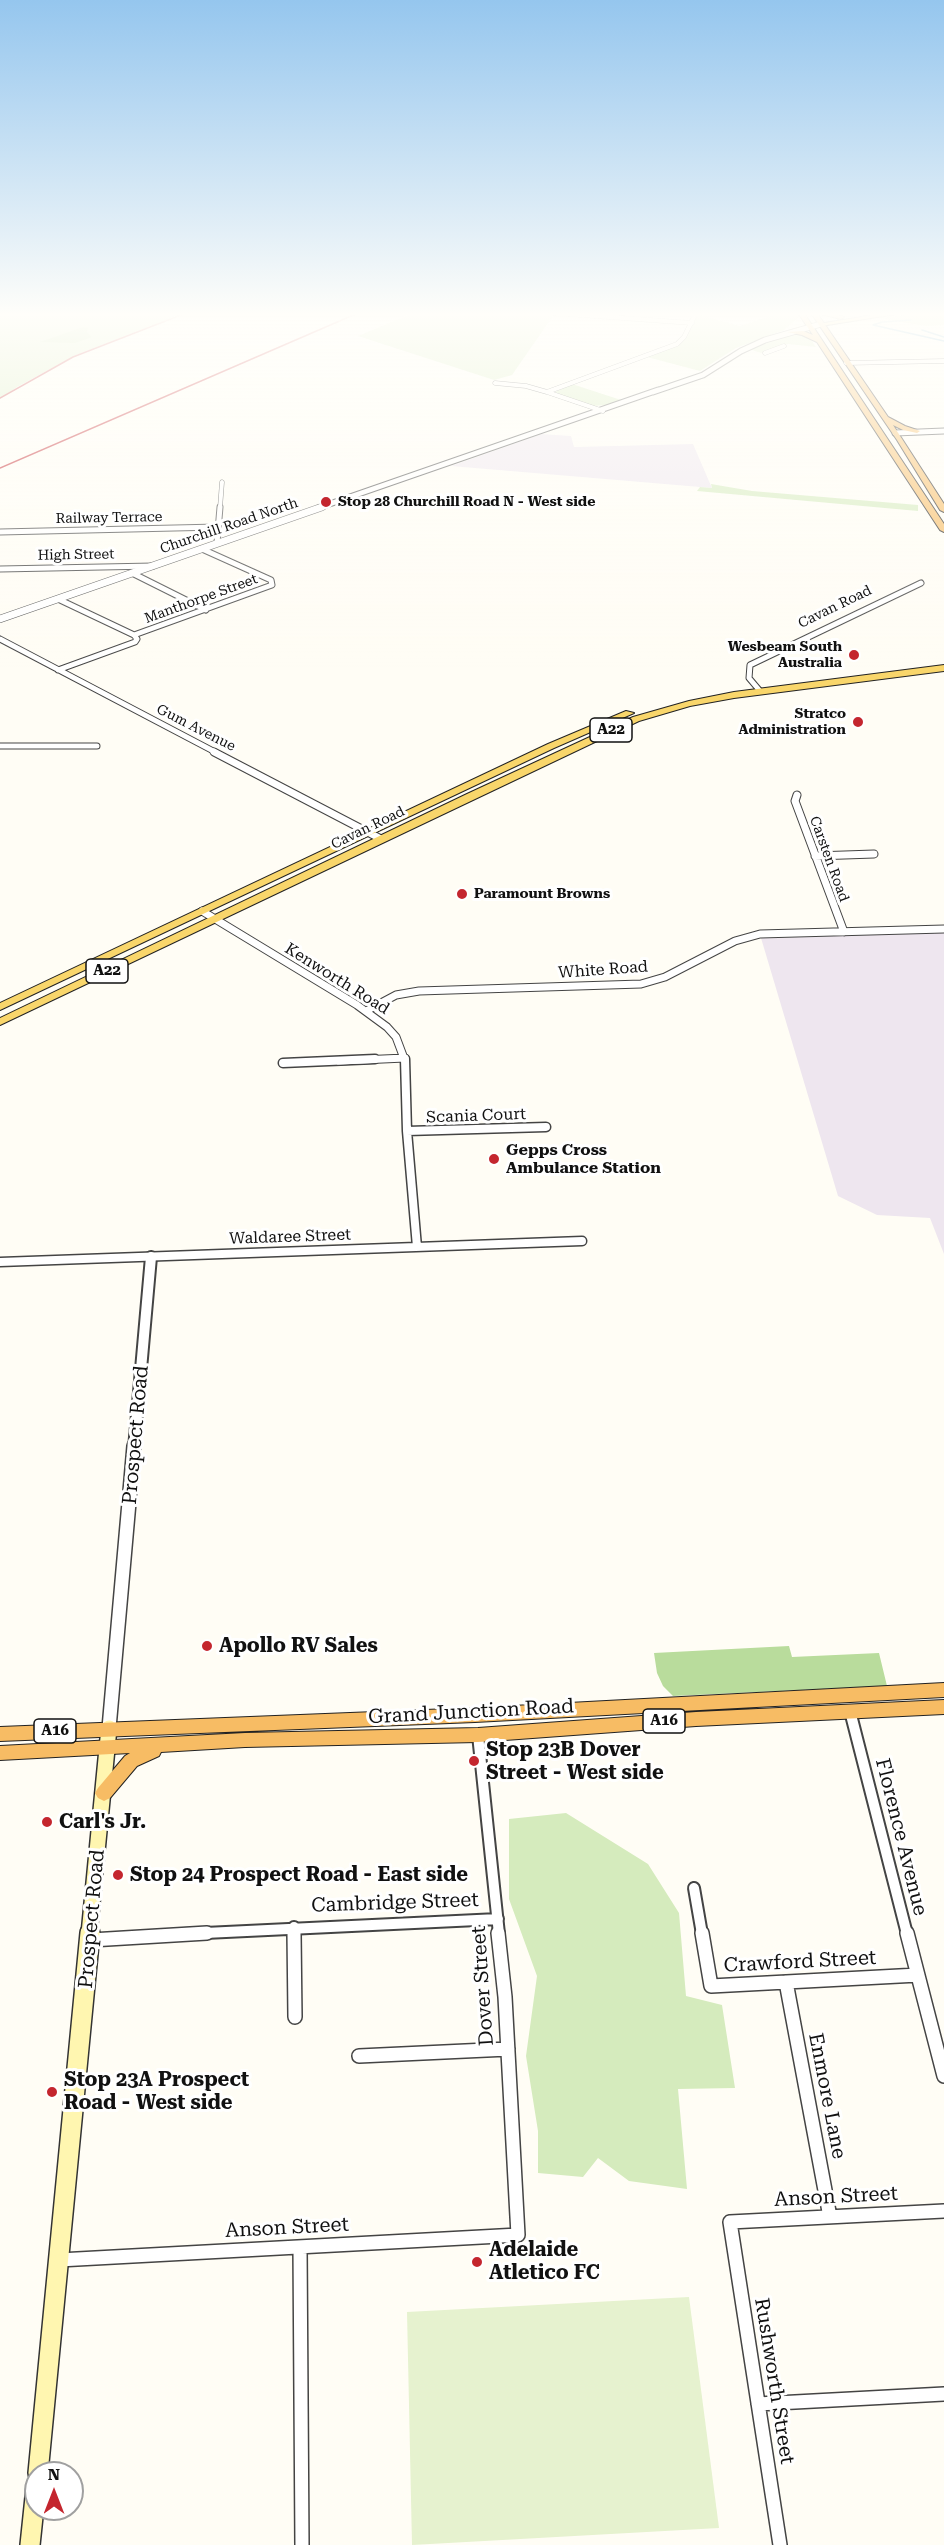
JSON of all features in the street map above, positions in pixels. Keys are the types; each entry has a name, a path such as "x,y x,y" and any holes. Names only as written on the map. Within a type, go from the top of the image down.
{"highway":[{"path":"879,432 944,530"},
{"path":"891,432 895,433 900,440 944,510"},
{"path":"895,433 890,437 898,448 903,466"},
{"path":"900,440 906,435 918,433"},
{"name":"Grand Junction Road","path":"0,1753 245,1740 478,1736 696,1719 944,1690"},
{"name":"Grand Junction Road","path":"0,1734 109,1728 848,1703 944,1707"},
{"path":"475,1715 478,1736"},
{"path":"104,1792 132,1760 172,1745"}],"main road":[{"name":"Cavan Road","path":"0,1007 611,719 659,704 944,662"},
{"name":"Cavan Road","path":"0,1022 563,752 651,714 757,688 944,668"},
{"path":"551,746 563,752"},
{"path":"470,796 474,783"},
{"name":"Prospect Road","path":"39,2461 91,1940 109,1728"},
{"path":"30,2545 33,2521"}],"street":[{"name":"Churchill Road North","path":"0,619 540,432"},
{"path":"895,433 944,432"},
{"path":"217,543 222,482"},
{"name":"Railway Terrace","path":"0,532 218,527"},
{"name":"Manthorpe Street","path":"58,670 135,642 137,639 134,635 272,585 271,580 202,549"},
{"name":"High Street","path":"0,569 153,566"},
{"path":"132,573 206,610"},
{"name":"Cavan Road","path":"757,688 748,672 752,663 921,583"},
{"path":"58,599 134,635"},
{"name":"Gum Avenue","path":"0,639 381,839"},
{"path":"0,746 98,746"},
{"name":"Carsten Road","path":"797,795 795,801 844,932"},
{"path":"815,856 874,854"},
{"name":"Kenworth Road","path":"202,911 366,1011 392,1032 405,1058 407,1131 417,1247"},
{"name":"White Road","path":"366,1011 396,995 418,991 640,984 665,977 745,938 760,934 944,929"},
{"path":"283,1063 405,1058"},
{"name":"Scania Court","path":"407,1131 546,1127"},
{"name":"Waldaree Street","path":"0,1262 582,1241"},
{"name":"Prospect Road","path":"109,1728 151,1257"},
{"name":"Florence Avenue","path":"848,1703 944,2076"},
{"name":"Dover Street","path":"478,1736 498,1919 518,2235"},
{"name":"Crawford Street","path":"694,1888 711,1986 918,1975"},
{"name":"Cambridge Street","path":"91,1940 294,1927 498,1919"},
{"name":"Cambridge Street","path":"294,1927 295,2018"},
{"name":"Enmore Lane","path":"786,1982 830,2217"},
{"path":"359,2056 508,2049"},
{"name":"Anson Street","path":"729,2222 944,2211"},
{"name":"Rushworth Street","path":"729,2222 780,2545"},
{"name":"Anson Street","path":"59,2260 518,2235"},
{"path":"300,2247 302,2545"},
{"path":"758,2404 944,2394"}],"shaded area":[{"path":"542,434 571,436 574,447 693,444 712,488 451,466"},
{"path":"944,933 944,1254 930,1218 877,1215 838,1196 761,938"}],"green space":[{"path":"711,484 752,491 918,505 918,511 697,491 700,487 712,488"},
{"path":"789,1646 792,1657 879,1653 887,1686 673,1696 663,1686 657,1673 654,1653"},
{"path":"566,1813 648,1864 679,1913 686,1996 722,2005 735,2088 678,2089 687,2189 629,2181 598,2158 583,2177 538,2173 538,2131 526,2056 537,1976 509,1899 509,1819"},
{"path":"689,2297 719,2528 412,2545 407,2312"}],"railway":[{"path":"0,468 84,432"}],"place":[{"name":"Stop 28 Churchill Road N - West side","path":"326,502"},
{"name":"Wesbeam South Australia","path":"854,655"},
{"name":"Stratco Administration","path":"858,722"},
{"name":"Paramount Browns","path":"462,894"},
{"name":"Gepps Cross Ambulance Station","path":"494,1159"},
{"name":"Apollo RV Sales","path":"207,1646"},
{"name":"Stop 23B Dover Street - West side","path":"474,1761"},
{"name":"Carl's Jr.","path":"47,1822"},
{"name":"Stop 24 Prospect Road - East side","path":"118,1875"},
{"name":"Stop 23A Prospect Road - West side","path":"52,2092"},
{"name":"Adelaide Atletico FC","path":"477,2262"}]}
